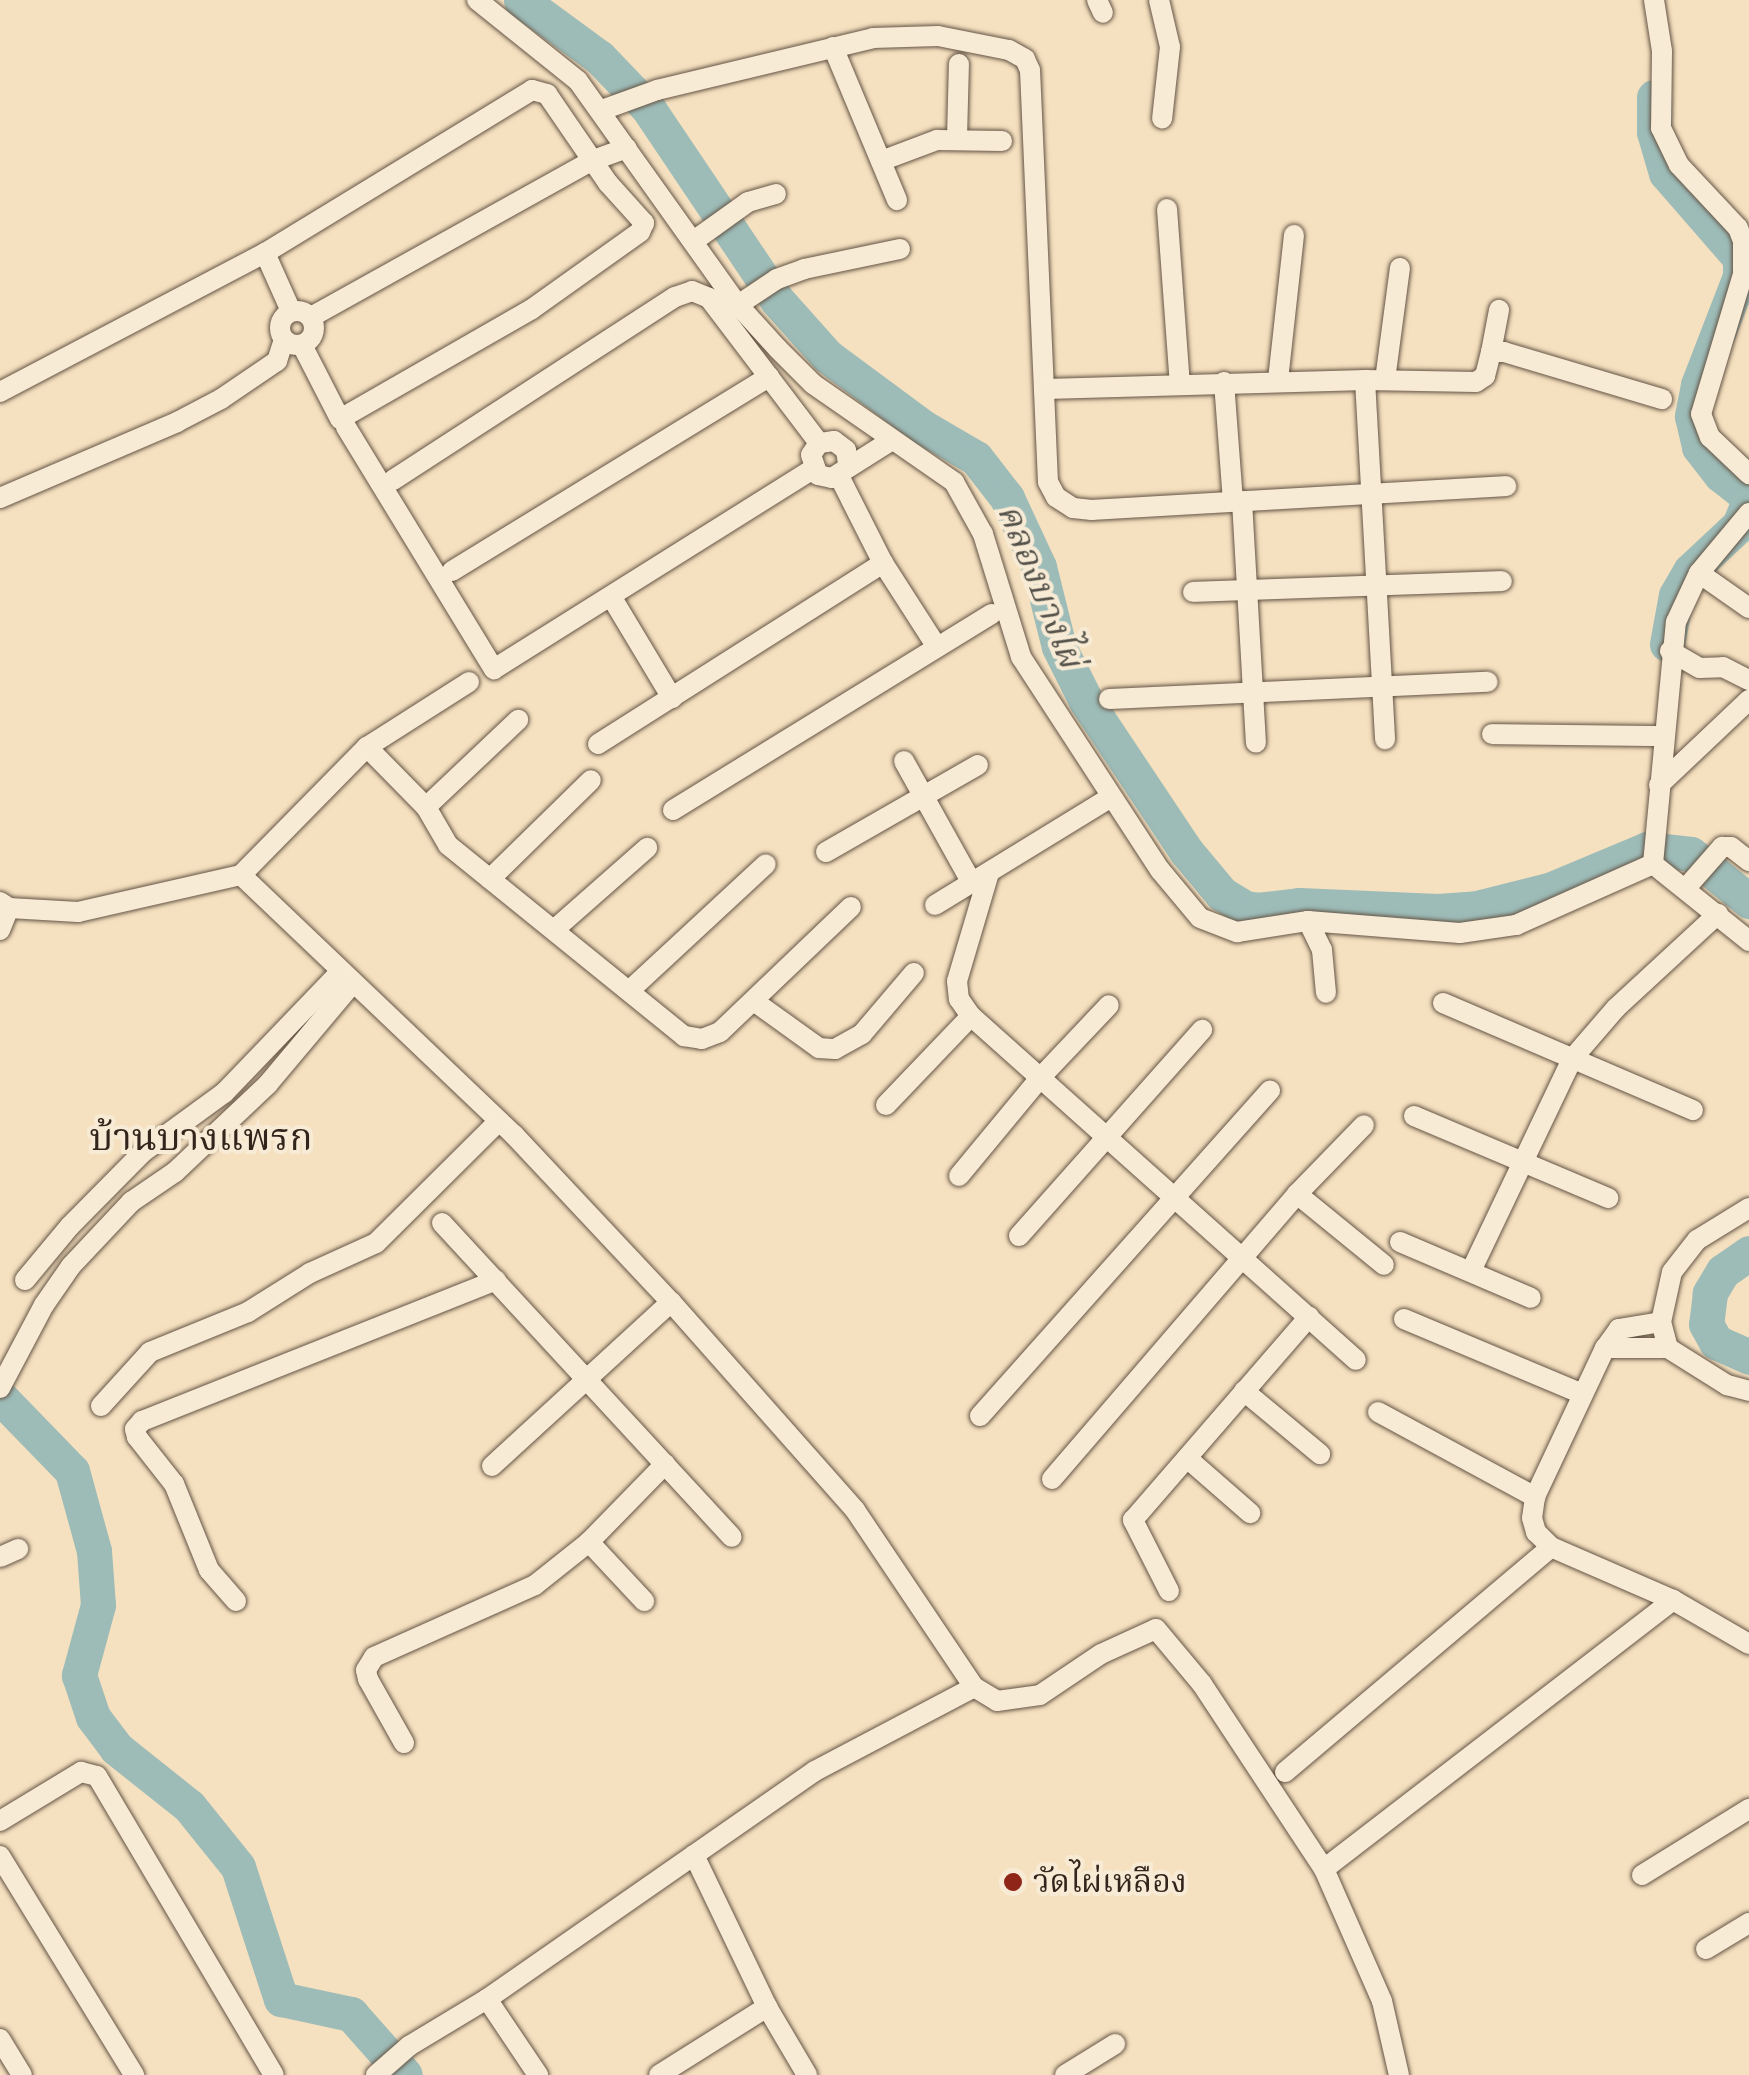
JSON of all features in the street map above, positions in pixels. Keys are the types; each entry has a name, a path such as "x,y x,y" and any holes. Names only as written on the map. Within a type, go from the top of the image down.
{"street":[{"path":"477,0 611,105 627,148 703,234 738,305 813,384 954,482 973,512 1022,657 1174,890 1200,918 1237,932 1308,920 1426,933 1516,925 1653,858"},
{"path":"1159,0 1170,48 1162,119"},
{"path":"1654,0 1662,52 1661,128 1679,165 1738,228 1746,251 1701,414 1710,436 1749,474"},
{"path":"611,105 657,90 873,38 938,36 1009,50 1026,59 1032,89 1048,482 1056,498 1072,508 1506,486"},
{"path":"833,47 897,200"},
{"path":"957,138 959,64"},
{"path":"0,392 265,253 532,90 547,94 591,161 644,223 640,232 532,309 340,418 281,320 301,314 591,161 627,148"},
{"path":"881,161 937,140 1002,141"},
{"path":"703,234 735,210 776,194"},
{"path":"1167,209 1180,384"},
{"path":"1278,380 1294,235"},
{"path":"738,305 778,280 828,262 900,249"},
{"path":"0,498 177,422 276,361 293,342 314,333 265,253"},
{"path":"1385,739 1373,492 1375,380 1400,268"},
{"path":"392,480 675,297 692,291 708,298 768,377 827,442 846,450 844,470 884,562 937,648"},
{"path":"1047,388 1278,380 1476,382 1485,376 1500,310"},
{"path":"1491,352 1518,356 1662,399"},
{"path":"452,571 768,377"},
{"path":"1224,382 1250,590 1256,742"},
{"path":"866,422 811,455 813,469 824,478 892,440"},
{"path":"346,427 494,669 813,469"},
{"path":"1653,858 1670,651 1684,596 1749,513"},
{"path":"598,744 884,562"},
{"path":"1699,573 1749,608"},
{"path":"1193,592 1502,581"},
{"path":"612,598 672,698"},
{"path":"673,810 992,614"},
{"path":"1670,651 1700,668 1723,667 1749,680"},
{"path":"0,930 4,905 78,912 242,875 367,747 469,682"},
{"path":"1109,699 1488,682"},
{"path":"1659,785 1749,700"},
{"path":"426,807 518,720"},
{"path":"1492,734 1663,736"},
{"path":"367,747 426,807 448,844 684,1036 702,1039 720,1032 756,1002 851,906"},
{"path":"904,761 923,796 981,878 956,982 959,999 972,1016 1040,1078 1356,1360"},
{"path":"826,852 978,765"},
{"path":"490,879 591,780"},
{"path":"934,905 1111,796"},
{"path":"1693,880 1716,852 1731,847 1749,862"},
{"path":"555,929 647,848"},
{"path":"1653,858 1693,880 1718,914 1749,941"},
{"path":"630,990 766,864"},
{"path":"242,875 499,1121 671,1302 855,1510 974,1688 997,1702 1040,1695 1101,1654 1156,1629 1202,1684 1324,1869 1377,1988 1399,2075"},
{"path":"1471,1272 1572,1059 1616,1008 1718,914"},
{"path":"1308,920 1322,950 1326,993"},
{"path":"756,1002 819,1048 835,1049 862,1034 914,973"},
{"path":"26,1280 143,1152 224,1093 347,978"},
{"path":"0,1388 71,1266 130,1202 175,1172 268,1084 347,978"},
{"path":"1444,1003 1692,1110"},
{"path":"959,1176 1040,1078 1109,1006"},
{"path":"886,1105 972,1016"},
{"path":"1019,1236 1202,1030"},
{"path":"980,1416 1270,1090"},
{"path":"1414,1116 1608,1198"},
{"path":"101,1406 150,1352 248,1312 310,1273 376,1243 499,1121"},
{"path":"1052,1479 1297,1194 1364,1124"},
{"path":"1297,1194 1384,1265"},
{"path":"1668,1348 1660,1322 1672,1272 1697,1240 1749,1208"},
{"path":"442,1223 732,1537"},
{"path":"1400,1242 1530,1298"},
{"path":"236,1601 209,1570 174,1484 137,1437 136,1429 142,1422 496,1280"},
{"path":"492,1466 671,1302"},
{"path":"1169,1591 1133,1520 1309,1317"},
{"path":"1404,1319 1582,1394"},
{"path":"1660,1322 1619,1330 1605,1348 1535,1497 1532,1518 1536,1532 1551,1548 1673,1600 1749,1644"},
{"path":"1605,1348 1668,1348 1727,1385 1749,1391"},
{"path":"1244,1390 1320,1454"},
{"path":"1378,1412 1535,1497"},
{"path":"1188,1458 1250,1512"},
{"path":"404,1743 368,1679 366,1670 374,1657 536,1585 588,1542 665,1464"},
{"path":"588,1542 644,1601"},
{"path":"1285,1772 1551,1548"},
{"path":"1324,1869 1673,1600"},
{"path":"377,2073 409,2046 487,1999 814,1771 974,1688"},
{"path":"0,1821 88,1771 97,1776 274,2075"},
{"path":"1642,1875 1749,1809"},
{"path":"694,1855 767,2007 807,2075"},
{"path":"0,1856 134,2075"},
{"path":"1706,1950 1749,1924"},
{"path":"487,1999 538,2075"},
{"path":"658,2075 767,2007"},
{"path":"0,2039 22,2075"},
{"path":"1065,2075 1115,2044"}],"waterway":[{"name":"คลองบางไผ่","path":"521,0 599,57 648,108 777,300 827,356 923,427 976,458 1007,498 1039,567 1059,647 1086,701 1186,851 1222,894 1245,908 1257,910 1299,905 1438,911 1477,908 1552,889 1647,849 1691,854 1749,901"},
{"path":"1654,97 1654,132 1666,173 1740,258 1740,276 1698,385 1692,416 1699,447 1721,475 1745,494 1748,503 1739,525 1690,571 1676,595 1667,644"},
{"name":"คลองบางไผ่","path":"1749,1253 1723,1271 1710,1293 1706,1324 1716,1342 1749,1357"},
{"path":"0,1397 72,1471 94,1551 98,1605 79,1675 93,1717 116,1748 189,1806 238,1867 281,1999 351,2014 405,2075"}],"place":[{"name":"วัดไผ่เหลือง","path":"1013,1882"}],"district":[{"name":"บ้านบางแพรก","path":"201,1139"}]}
